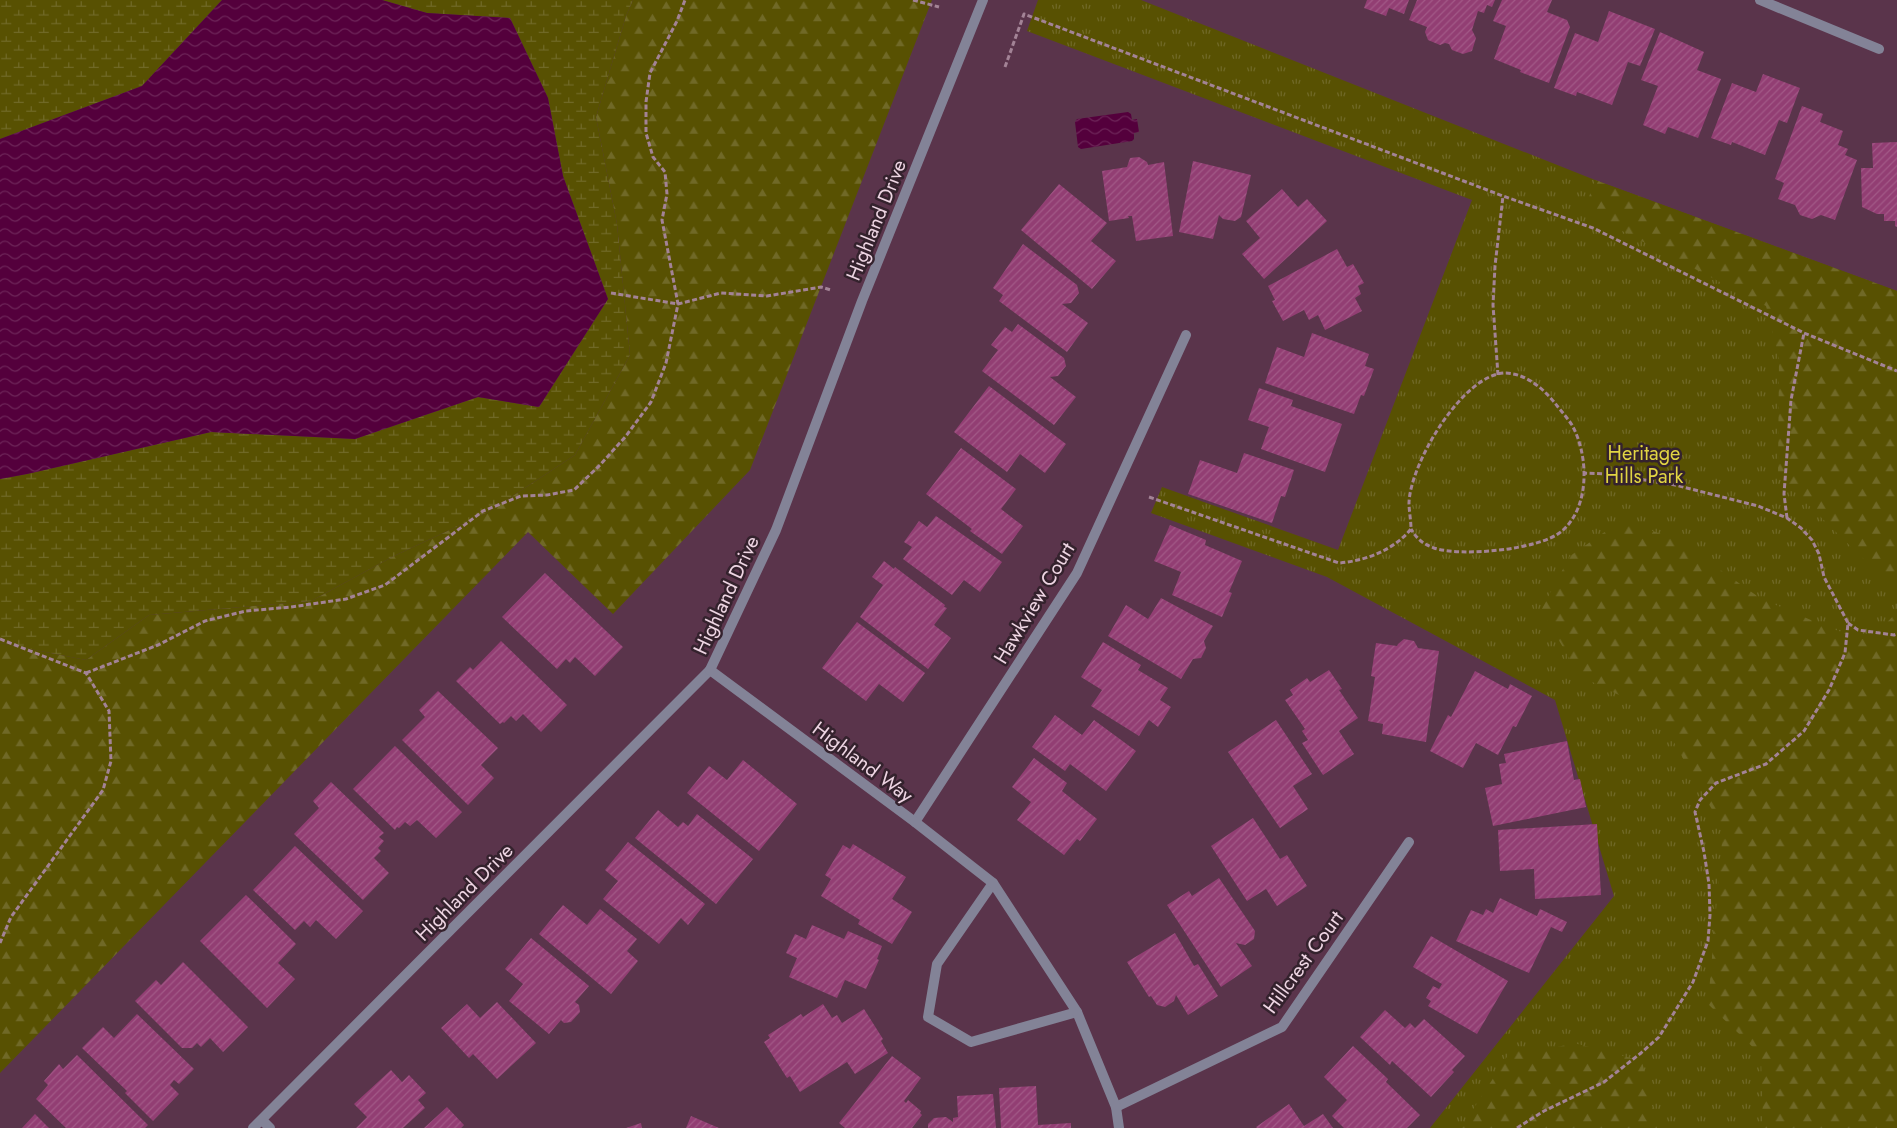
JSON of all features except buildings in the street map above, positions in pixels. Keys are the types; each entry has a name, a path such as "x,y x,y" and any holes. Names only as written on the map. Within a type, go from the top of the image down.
{"street":[{"name":"Highland Drive","path":"253,1128 710,670 776,530 862,301 983,0"},
{"path":"1760,0 1879,49"},
{"name":"Hawkview Court","path":"915,822 1077,574 1186,335"},
{"name":"Highland Way","path":"710,670 915,822 993,883 1077,1012 1116,1107 1118,1128"},
{"name":"Hillcrest Court","path":"1116,1107 1282,1026 1409,842"},
{"path":"993,883 936,964 928,1017 971,1042 1077,1012"},
{"path":"262,1120 270,1128"}],"path":[{"path":"86,673 158,645 205,621 246,611 291,608 346,599 385,584 484,511 521,496 547,495 574,490 626,436 651,402 666,363 678,304 662,220 666,194 665,172 653,157 646,133 646,118 650,73 677,21 685,0"},
{"path":"913,0 938,7"},
{"path":"1005,67 1024,14 1593,228 1804,333 1897,371"},
{"path":"1498,375 1493,305 1495,266 1504,196"},
{"path":"611,293 678,304 721,293 768,296 822,287 831,290"},
{"path":"1787,518 1784,494 1791,400 1804,333"},
{"path":"1506,373 1520,376 1538,385 1555,402 1572,425 1580,446 1583,473 1584,491 1578,512 1562,531 1543,542 1524,547 1478,552 1435,549 1422,543 1412,529 1409,502 1422,456 1434,434 1449,413 1477,384 1498,375 1506,373"},
{"path":"1583,473 1616,475 1675,485 1758,506 1787,518 1801,528 1812,540 1818,554 1824,578 1848,623 1858,630 1897,634"},
{"path":"1149,497 1339,563 1356,562 1392,546 1412,529"},
{"path":"1517,1128 1544,1111 1604,1082 1641,1054 1659,1037 1693,982 1708,941 1710,915 1709,884 1695,812 1700,800 1716,783 1766,764 1804,731 1829,690 1845,653 1848,623"},
{"path":"0,639 86,673 109,711 111,761 102,790 11,917 0,943"}],"green space":[{"path":"0,0 222,0 142,86 0,139"},
{"path":"382,0 633,0 626,16 596,117 617,224 630,355 575,455 488,512 394,556 311,601 149,615 86,660 0,643 0,479 211,432 355,439 478,397 539,407 608,299 563,176 548,98 510,18 427,13"},
{"path":"633,0 932,0 750,470 613,614 528,532 0,1073 0,643 86,660 149,615 311,601 394,556 488,512 575,455 630,355 617,224 596,117 626,16"},
{"name":"Heritage Hills Park","path":"1038,0 1141,0 1595,180 1897,291 1897,1128 1430,1128 1614,896 1555,700 1327,577 1151,513 1162,487 1338,550 1472,200 1027,31"},
{"path":"1595,180 1897,291 1897,592 1778,475 1779,359 1766,306 1584,211"},
{"path":"1622,520 1678,540 1760,598 1827,627 1869,641 1897,612 1897,1128 1763,1128 1761,1055 1708,1004 1723,829 1658,714 1580,676 1541,610 1570,556"},
{"path":"1574,1043 1642,1061 1657,1128 1461,1128 1514,1046 1545,1050"}],"water":[{"path":"222,0 382,0 427,13 510,18 548,98 563,176 608,299 539,407 478,397 355,439 211,432 0,479 0,139 142,86"},
{"path":"1128,112 1131,114 1132,120 1137,119 1139,132 1134,133 1132,141 1081,149 1078,147 1075,122 1077,119"}]}
